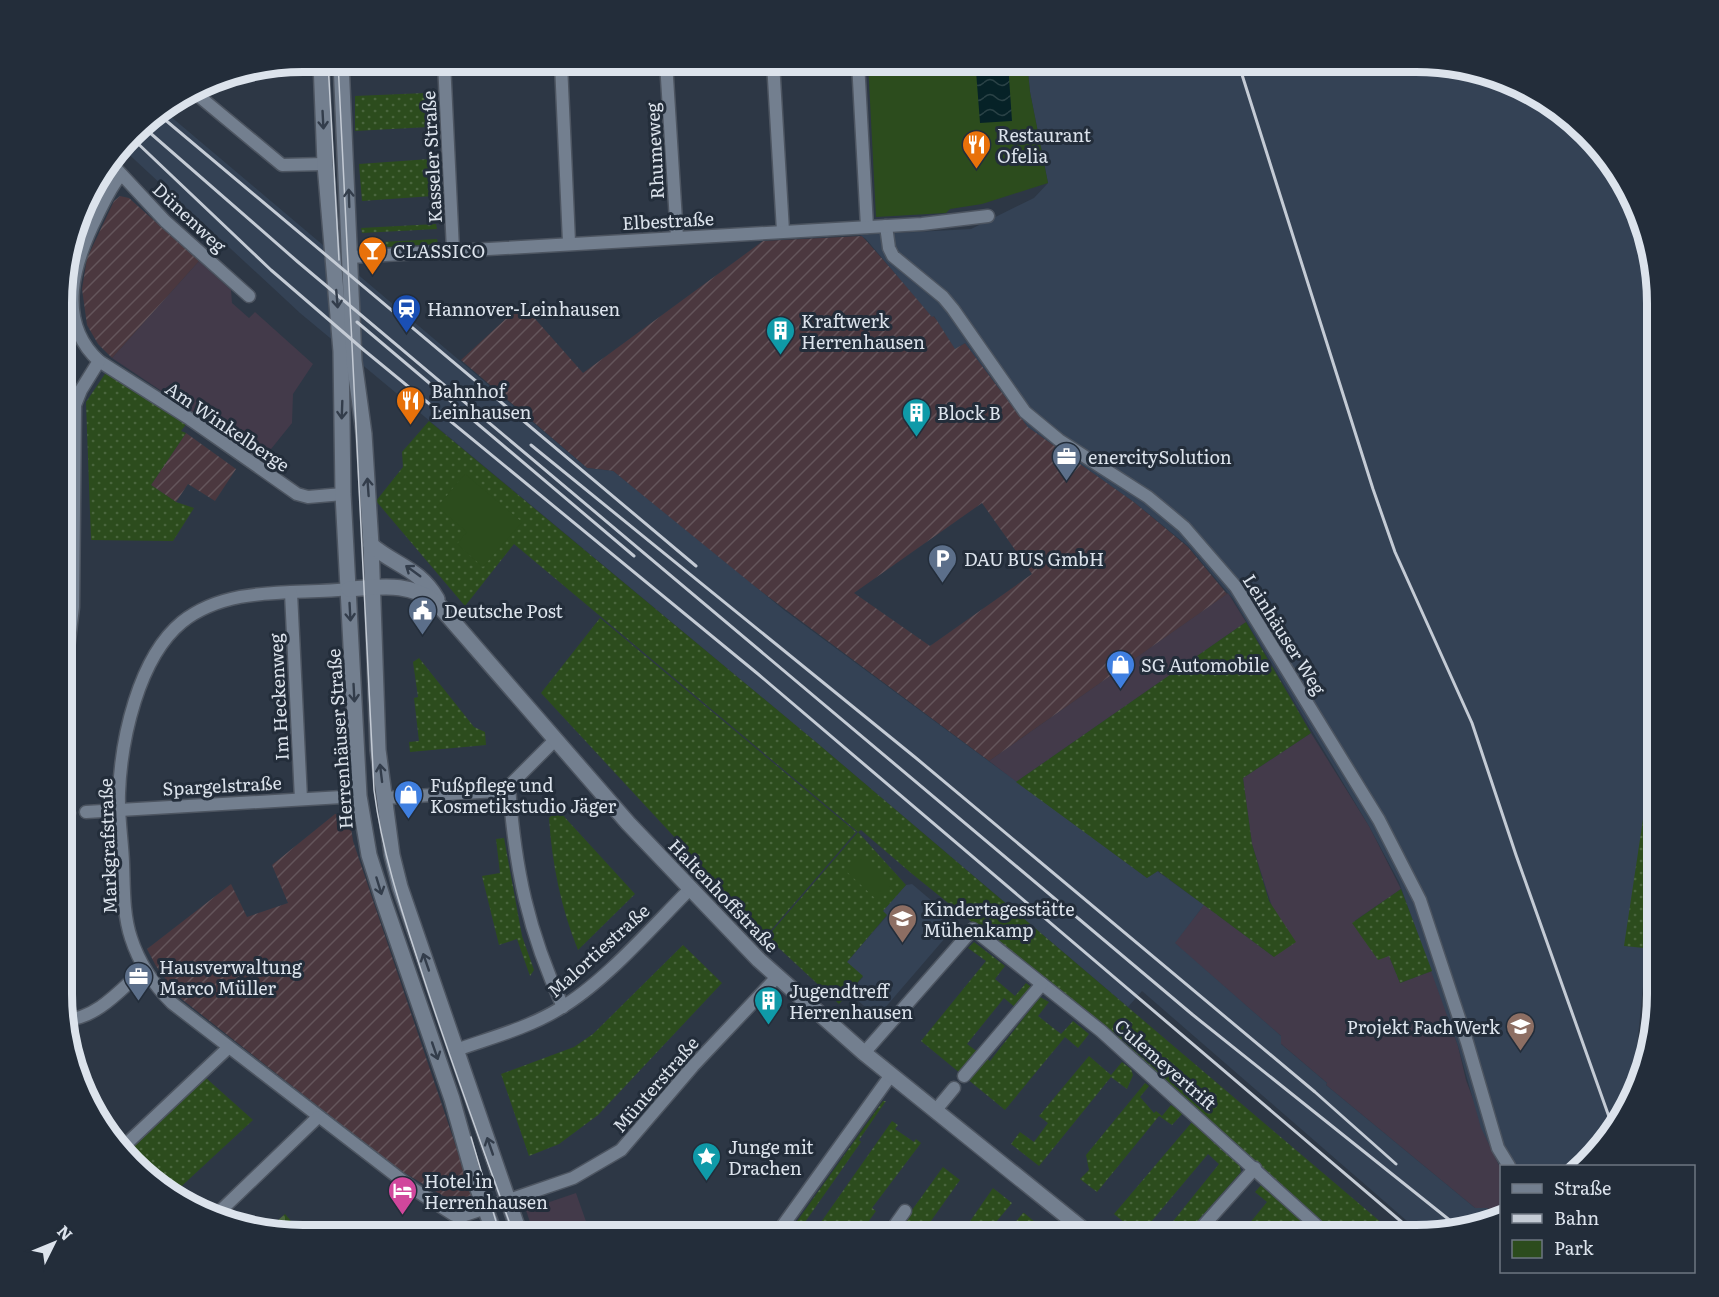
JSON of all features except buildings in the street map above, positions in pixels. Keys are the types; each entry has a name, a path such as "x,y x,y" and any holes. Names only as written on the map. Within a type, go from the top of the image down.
{"street":[{"name":"Herrenhäuser Straße","path":"321,72 325,164 343,388 343,494 359,796 369,855 452,1099 491,1225"},
{"path":"341,72 354,361 364,434 371,545 378,750 392,855 400,887 516,1225"},
{"name":"Kasseler Straße","path":"444,72 453,250"},
{"path":"561,72 569,242"},
{"name":"Rhumeweg","path":"667,72 676,237"},
{"path":"774,72 783,231"},
{"path":"859,72 867,227"},
{"path":"200,97 282,165 325,164"},
{"name":"Dünenweg","path":"115,169 249,296"},
{"name":"Am Winkelberge","path":"120,176 85,240 74,276 74,323 81,341 99,361 190,419 297,494 308,496 343,494"},
{"name":"Elbestraße","path":"350,256 886,226 988,216"},
{"name":"Leinhäuser Weg","path":"886,226 889,248 893,256 943,297 1025,412 1059,440 1148,497 1184,527 1236,586 1379,820 1420,900 1467,1042 1498,1148 1508,1165"},
{"path":"72,615 75,413 81,390 99,361"},
{"path":"371,545 421,577 443,609"},
{"name":"Haltenhoffstraße","path":"349,589 411,588 443,609 554,741 689,890 777,977 864,1053 1078,1225"},
{"name":"Markgrafstraße","path":"349,589 222,601 191,616 168,636 137,694 122,762 120,810 125,908 131,938 144,969 156,988 228,1048 412,1188 454,1215 462,1216 485,1210"},
{"name":"Im Heckenweg","path":"291,593 301,799"},
{"path":"384,798 496,790 509,786 554,741"},
{"path":"509,786 513,843 521,888 533,935 562,1008"},
{"name":"Spargelstraße","path":"86,812 359,796"},
{"name":"Malortiestraße","path":"456,1050 522,1027 562,1008 611,967 689,890"},
{"name":"Culemeyertrift","path":"864,1053 973,929 1101,1031 1316,1225"},
{"path":"73,1018 96,1010 144,969"},
{"name":"Münterstraße","path":"508,1202 573,1179 626,1145 693,1066 777,977"},
{"path":"964,1076 1042,984"},
{"path":"127,1143 228,1048"},
{"path":"783,1225 891,1075"},
{"path":"935,1111 954,1088"},
{"path":"221,1210 318,1117"},
{"path":"1204,1225 1255,1168"},
{"path":"485,1210 508,1202"},
{"path":"895,1225 905,1211"}],"shaded area":[{"path":"1028,72 1431,72 1461,76 1491,84 1545,111 1568,129 1590,151 1616,187 1635,228 1643,258 1647,288 1647,977 1644,977 1635,1069 1608,1123 1571,1165 1500,1165 1500,1167 1481,1128 1458,1046 1399,882 1369,826 1233,599 1188,546 1134,502 1028,427 965,343 955,349 934,316 932,317 866,239 860,235 971,229 1034,198 1048,183"},
{"path":"169,115 587,468 613,471 784,610 1147,878 1157,871 1204,905 1175,943 1281,1036 1281,1044 1327,1083 1326,1085 1475,1208 1487,1208 1492,1212 1461,1221 1412,1225 1142,991 1128,1007 817,743 300,313 127,153"},
{"path":"109,177 113,180 75,269 84,228 90,214"},
{"path":"120,196 129,198 199,261 112,358 98,344 87,325 82,289 87,258 114,201"},
{"path":"862,236 960,346 965,343 1028,427 1134,502 1188,547 1227,594 989,761 723,563 613,471 587,468 461,360 522,304 583,373 763,241","holes":["982,503 1032,574 930,646 854,593"]},
{"path":"199,261 231,290 232,303 249,318 255,312 313,364 293,394 292,423 263,459 112,358"},
{"path":"186,433 236,469 215,501 188,484 176,502 151,485"},
{"name":"SG Automobile","path":"1228,593 1246,622 1016,782 989,761"},
{"path":"1311,733 1369,826 1401,889 1353,922 1389,956 1400,983 1432,971 1458,1046 1466,1080 1500,1167 1500,1209 1492,1212 1487,1208 1475,1208 1326,1085 1327,1083 1280,1043 1281,1036 1174,943 1204,905 1274,957 1273,910 1252,844 1243,778"},
{"path":"335,814 346,815 350,821 353,841 473,1197 455,1203 398,1169 179,997 156,966 147,949 231,884 247,917 288,903 272,865"},
{"name":"Kindertagesstätte Mühenkamp","path":"912,884 958,923 877,1017 849,993 863,977 846,963 887,916 883,911 906,885"},
{"path":"576,1193 587,1225 531,1225 526,1210"}],"green space":[{"path":"869,72 1028,72 1048,183 982,204 950,209 946,213 876,217"},
{"path":"426,93 429,127 355,131 355,96"},
{"path":"430,159 433,196 362,201 359,164"},
{"path":"436,224 437,229 362,233 361,228"},
{"path":"437,239 438,244 368,248 363,243"},
{"path":"109,368 190,419 181,431 186,433 151,485 176,502 194,508 173,541 91,540 86,402"},
{"path":"429,421 817,743 1384,1225 1316,1225 1045,981 861,830 858,832 514,544 465,606 376,501 403,467 402,452"},
{"path":"465,474 522,522 483,567 457,544 467,532 437,507"},
{"path":"600,618 856,832 766,936 541,693"},
{"path":"1246,622 1311,733 1243,778 1252,844 1269,901 1296,942 1274,957 1158,871 1147,878 1016,782"},
{"path":"419,658 474,727 485,732 486,745 410,752 409,742 419,741 414,698 418,697 413,662"},
{"path":"1647,793 1647,933 1644,948 1624,946"},
{"path":"558,810 635,894 578,950 562,902 552,852 549,818"},
{"path":"858,832 906,885 883,911 887,915 847,962 863,976 839,1004 767,937"},
{"path":"504,838 522,936 534,970 530,976 517,939 499,945 482,876 500,873 496,839"},
{"path":"860,857 890,886 877,900 846,871"},
{"path":"1401,889 1432,971 1400,983 1389,956 1378,960 1352,923"},
{"path":"974,942 1005,966 995,979 1015,996 1026,983 1034,989 1016,1008 1004,998 967,1044 990,1061 1040,997 1049,1002 1038,1016 1061,1034 1073,1021 1089,1034 1078,1048 1065,1037 1005,1110 921,1041 986,961 968,948"},
{"path":"683,945 722,983 598,1115 559,1144 529,1156 501,1074 574,1047 593,1034"},
{"path":"1089,1056 1111,1075 1122,1062 1131,1069 1133,1075 1127,1089 1111,1077 1039,1166 1011,1144 1020,1132 1034,1142 1048,1123 1039,1116"},
{"path":"206,1078 253,1120 179,1189 151,1168 132,1149"},
{"path":"1145,1083 1149,1086 1140,1097 1154,1113 1156,1111 1162,1116 1171,1105 1183,1113 1172,1125 1159,1116 1097,1192 1080,1179 1089,1170 1086,1155"},
{"path":"883,1101 886,1101 859,1140 861,1142 803,1225 794,1225"},
{"path":"892,1121 898,1125 895,1129 914,1142 916,1139 921,1143 872,1208 876,1211 866,1225 819,1225"},
{"path":"1192,1122 1239,1162 1241,1172 1194,1225 1170,1225 1219,1164 1208,1154 1148,1225 1128,1225 1114,1214"},
{"path":"943,1167 960,1180 928,1225 901,1225"},
{"path":"1262,1184 1305,1225 1248,1225 1267,1202 1255,1192"},
{"path":"993,1188 1012,1203 993,1225 967,1225"},
{"path":"1024,1213 1039,1225 1013,1225"},
{"path":"285,1214 294,1225 288,1225 275,1223"}],"water":[{"path":"976,72 1009,72 1012,121 980,123"}],"tram line":[{"path":"329,72 339,260"},
{"path":"338,72 374,790 377,813 406,924 454,1068 510,1225"},
{"path":"471,1137 497,1225"}],"railway":[{"path":"1241,72 1395,552 1472,723 1516,855 1610,1120"},
{"path":"164,119 696,566"},
{"path":"148,132 298,262 1193,1015 1452,1222"},
{"path":"137,143 271,270 365,351 758,674 1405,1225"},
{"path":"357,322 634,556"},
{"path":"531,445 916,758 1315,1092 1396,1164"}],"place":[{"name":"Restaurant Ofelia","path":"976,170"},
{"name":"CLASSICO","path":"372,276"},
{"name":"Hannover-Leinhausen","path":"406,334"},
{"name":"Kraftwerk Herrenhausen","path":"780,356"},
{"name":"Bahnhof Leinhausen","path":"410,426"},
{"name":"Block B","path":"916,438"},
{"name":"enercitySolution","path":"1067,482"},
{"name":"DAU BUS GmbH","path":"943,584"},
{"name":"Deutsche Post","path":"423,636"},
{"name":"SG Automobile","path":"1120,690"},
{"name":"Fußpflege und Kosmetikstudio Jäger","path":"409,820"},
{"name":"Kindertagesstätte Mühenkamp","path":"902,944"},
{"name":"Hausverwaltung Marco Müller","path":"138,1002"},
{"name":"Jugendtreff Herrenhausen","path":"768,1026"},
{"name":"Projekt FachWerk","path":"1521,1052"},
{"name":"Junge mit Drachen","path":"707,1182"},
{"name":"Hotel in Herrenhausen","path":"403,1216"}]}
